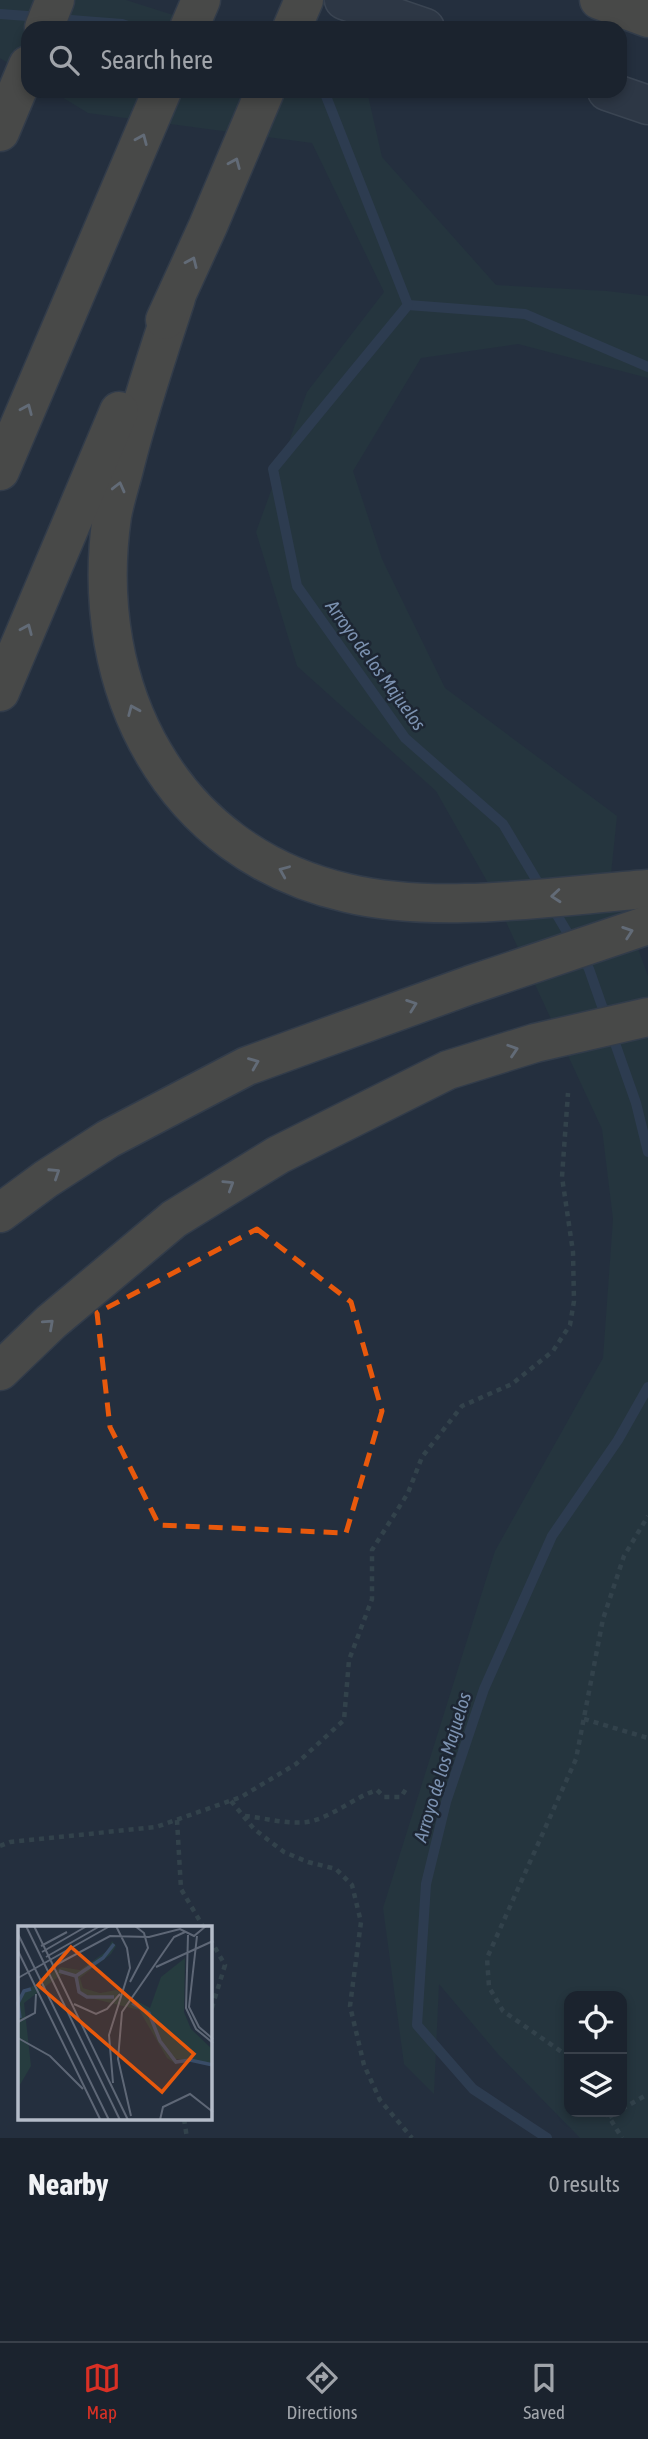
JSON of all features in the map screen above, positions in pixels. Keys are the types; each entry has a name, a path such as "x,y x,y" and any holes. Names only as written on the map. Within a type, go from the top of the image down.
{"highway":[{"path":"47,21 55,0"},
{"path":"192,21 201,0"},
{"path":"295,21 304,0"},
{"path":"599,0 648,18"},
{"path":"0,132 21,82"},
{"path":"0,471 159,98"},
{"path":"0,692 119,411 176,298 262,98"},
{"path":"176,298 135,428 112,514 106,578 112,639 129,704 176,788 208,823 261,862 348,894 436,903 648,888"},
{"path":"0,1213 108,1139 247,1066 348,1028 648,925"},
{"path":"0,1371 51,1322 174,1219 278,1155 448,1070 535,1043 648,1017"}],"street":[{"path":"344,0 405,21"},
{"path":"626,98 648,106"}],"path":[{"path":"0,1846 10,1842 156,1826 242,1797 296,1764 344,1720 349,1660 372,1599 372,1550 408,1493 422,1457 462,1406 512,1384 553,1351 570,1325 574,1301 573,1252 562,1177 568,1093"},
{"path":"565,2054 503,2011 489,1987 486,1958 576,1759 603,1619 624,1556 648,1516"},
{"path":"584,1719 648,1738"},
{"path":"244,1816 296,1822 313,1821 365,1794 377,1790 384,1797 401,1797 406,1789"},
{"path":"231,1801 254,1829 284,1852 336,1869 352,1885 361,1922 350,2006 361,2053 380,2100 412,2138"},
{"path":"177,1820 181,1889 203,1926"},
{"path":"212,1942 225,1965 212,2007"},
{"path":"627,2107 648,2094"},
{"path":"608,2117 622,2138"},
{"path":"184,2120 187,2138"}],"highlighted area":[{"path":"257,1229 351,1302 382,1411 346,1533 159,1525 110,1427 97,1313"}],"green space":[{"path":"0,0 126,0 192,21 21,21 21,72 0,58"},
{"path":"63,98 369,98 382,157 496,285 648,296 648,378 518,344 421,358 353,471 382,559 445,688 617,816 611,874 648,976 648,2138 580,2138 498,2054 439,1984 434,2094 404,2064 383,1908 495,1551 603,1358 613,1219 602,1129 488,883 436,791 297,666 256,532 307,392 384,292 312,143 88,113"}],"waterway":[{"path":"0,14 41,17"},
{"path":"57,19 83,21"},
{"path":"327,98 408,305 525,314 648,367"},
{"name":"Arroyo de los Majuelos","path":"408,305 273,469 297,586 405,738 503,824 543,891"},
{"name":"Arroyo de los Majuelos","path":"551,905 573,942"},
{"name":"Arroyo de los Majuelos","path":"582,956 636,1103 648,1152"},
{"name":"Arroyo de los Majuelos","path":"547,2138 473,2089 417,2025 426,1884 446,1802 484,1689 552,1536 618,1440 648,1387"}]}
